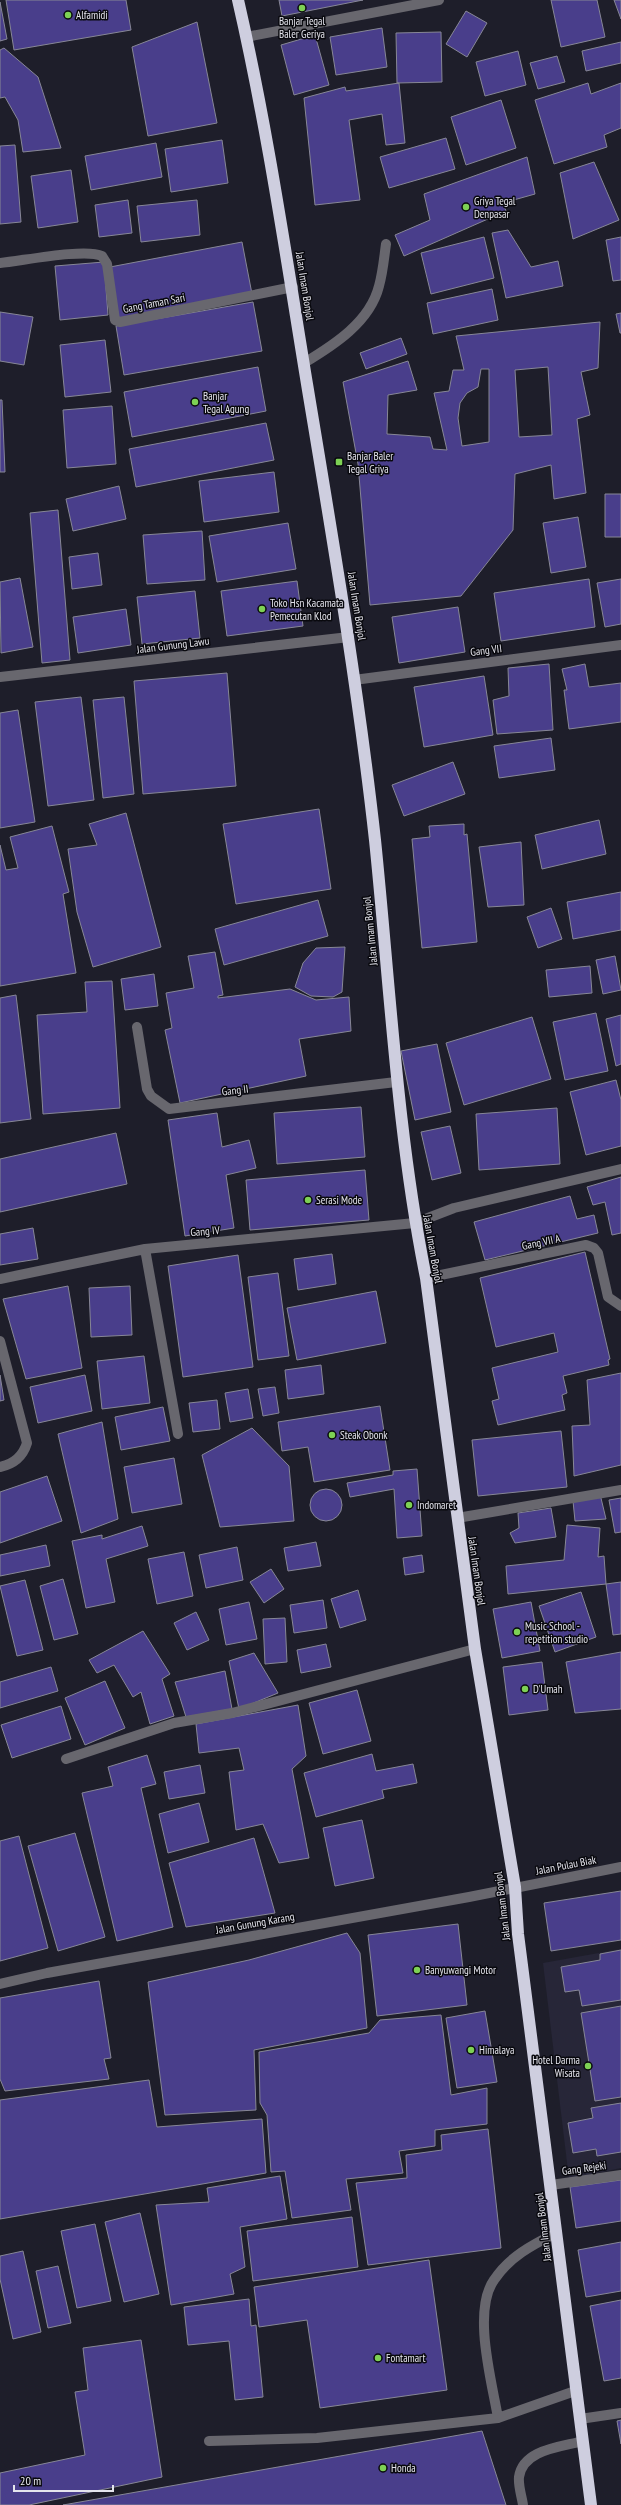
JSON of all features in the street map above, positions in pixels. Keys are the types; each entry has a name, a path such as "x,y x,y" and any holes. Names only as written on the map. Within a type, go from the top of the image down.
{"highway":[{"name":"Jalan Imam Bonjol","path":"238,0 292,287 349,637 374,838 396,1082 415,1223 426,1278 475,1650 515,1887 518,1934 551,2185 575,2391 591,2505"}],"street":[{"path":"246,37 439,0"},
{"path":"304,363 334,345 369,309 379,287 386,244"},
{"name":"Gang Taman Sari","path":"0,263 71,254 90,254 102,256 107,264 116,320 120,322 292,287"},
{"name":"Jalan Gunung Lawu","path":"0,677 349,637"},
{"name":"Gang VII","path":"354,680 621,645"},
{"name":"Gang II","path":"137,1027 147,1088 152,1096 169,1109 396,1082"},
{"name":"Gang IV","path":"0,1279 145,1249 415,1223 454,1208 621,1169"},
{"name":"Gang VII A","path":"426,1278 586,1245 594,1248 598,1253 608,1297 621,1306"},
{"path":"145,1249 178,1434"},
{"path":"0,1341 27,1442 24,1453 16,1460 0,1467"},
{"path":"457,1518 621,1490"},
{"path":"66,1760 174,1723 232,1713 475,1650"},
{"name":"Jalan Pulau Biak","path":"515,1887 621,1867"},
{"name":"Jalan Gunung Karang","path":"0,1984 47,1973 469,1897 515,1887"},
{"name":"Gang Rejeki","path":"551,2185 621,2175"},
{"path":"498,2418 484,2326 486,2302 493,2281 509,2262 530,2246 556,2233"},
{"path":"209,2441 317,2438 498,2418 575,2391"},
{"path":"580,2419 621,2413"},
{"path":"523,2505 519,2478 522,2468 528,2460 543,2452 583,2441"}],"shaded area":[{"name":"Hotel Darma Wisata","path":"621,1949 621,2168 569,2179 543,1963"}],"building":[{"name":"Alfamidi","path":"6,0 126,0 131,30 14,50"},
{"name":"Banjar Tegal Baler Geriya","path":"279,0 363,0 282,16"},
{"path":"551,0 597,0 605,37 561,47"},
{"path":"614,0 621,0 621,19"},
{"path":"0,2 7,39 0,41"},
{"path":"466,11 487,23 467,57 446,44"},
{"path":"197,22 217,123 148,136 132,47"},
{"path":"382,28 387,67 336,75 330,37"},
{"path":"441,32 442,82 397,83 396,33"},
{"path":"315,35 329,85 294,95 281,45"},
{"path":"621,42 621,63 586,71 582,51"},
{"path":"4,48 38,77 61,148 23,152 18,120 5,97 0,98 0,50"},
{"path":"518,51 526,85 485,96 476,62"},
{"path":"557,56 565,82 538,89 530,63"},
{"path":"399,83 405,143 386,145 382,114 349,120 360,200 315,205 304,98 345,87 346,91"},
{"path":"588,83 591,94 621,83 621,128 604,135 607,147 554,164 535,100"},
{"path":"501,100 516,148 466,165 451,117"},
{"path":"446,138 455,169 389,188 380,157"},
{"path":"222,140 228,183 171,192 165,149"},
{"path":"156,143 162,177 91,190 85,156"},
{"path":"15,145 21,222 0,224 0,146"},
{"name":"Griya Tegal Denpasar","path":"527,157 535,194 503,203 506,211 404,256 395,235 430,220 424,194"},
{"path":"594,162 619,220 573,239 560,173"},
{"path":"71,170 78,222 38,228 31,176"},
{"path":"128,200 132,233 99,237 95,205"},
{"path":"197,200 200,235 141,242 137,206"},
{"path":"508,230 531,267 558,261 563,286 506,298 492,233"},
{"path":"484,237 494,278 431,294 421,253"},
{"path":"621,237 621,280 613,281 606,240"},
{"path":"242,242 252,294 119,319 110,267"},
{"path":"104,262 108,315 60,320 55,266"},
{"path":"492,289 498,320 433,334 427,303"},
{"path":"253,302 262,351 124,375 116,326"},
{"path":"0,312 33,317 24,365 0,361"},
{"path":"621,313 621,333 620,333 616,314"},
{"path":"600,322 598,368 581,372 590,415 577,419 586,493 554,499 551,465 515,474 513,530 461,596 370,605 358,464 343,382 408,361 417,390 388,395 387,434 430,437 433,449 447,450 434,393 449,391 453,370 464,370 456,336","holes":["548,367 552,435 519,437 515,370","481,369 489,369 489,442 462,446 458,418 460,403 467,393 478,387"]},
{"path":"401,338 407,354 366,369 360,353"},
{"path":"105,340 111,392 65,397 60,345"},
{"name":"Banjar Tegal Agung","path":"258,367 266,411 132,437 124,392"},
{"path":"0,400 2,400 5,472 0,472"},
{"path":"112,406 116,464 67,468 63,410"},
{"path":"266,423 274,460 136,487 129,449"},
{"path":"274,472 279,512 204,522 199,481"},
{"path":"119,486 126,519 73,531 66,499"},
{"path":"605,494 621,494 621,537 605,537"},
{"path":"58,510 70,660 42,663 30,513"},
{"path":"578,517 586,567 551,573 543,523"},
{"path":"288,523 296,569 217,582 209,536"},
{"path":"202,531 205,580 147,584 143,535"},
{"path":"98,553 102,585 72,589 69,557"},
{"path":"20,578 33,647 1,653 0,582"},
{"path":"589,579 595,627 501,641 494,593"},
{"path":"621,579 621,624 605,627 597,583"},
{"name":"Toko Hsn Kacamata Pemecutan Klod","path":"297,581 303,626 227,636 221,591"},
{"path":"195,591 200,638 142,644 137,597"},
{"path":"458,607 465,652 399,663 392,617"},
{"path":"126,609 131,645 78,653 73,617"},
{"path":"549,664 553,730 497,734 493,700 509,696 508,668"},
{"path":"585,664 589,687 621,683 621,722 569,729 564,690 567,690 562,669"},
{"path":"227,673 236,786 143,794 134,681"},
{"path":"484,676 493,735 424,747 414,687"},
{"path":"81,697 94,800 48,806 35,702"},
{"path":"124,697 134,794 103,798 93,700"},
{"path":"18,710 35,822 0,828 0,713"},
{"path":"551,738 555,770 499,778 494,746"},
{"path":"453,762 465,794 404,816 392,785"},
{"path":"319,809 331,889 236,904 223,824"},
{"path":"126,813 161,947 93,967 77,912 68,849 97,845 89,824"},
{"path":"599,820 606,854 542,869 535,835"},
{"path":"464,824 464,835 467,834 477,942 422,948 412,839 430,837 429,826"},
{"path":"52,826 69,892 63,894 76,973 0,986 0,845 6,870 18,868 10,837"},
{"path":"521,842 524,905 488,907 479,847"},
{"path":"621,892 621,930 573,939 567,902"},
{"path":"318,900 328,936 224,965 215,929"},
{"path":"551,908 562,939 538,948 527,917"},
{"path":"345,947 342,992 333,997 311,996 295,987 303,963 316,948"},
{"path":"215,952 223,995 218,996 218,998 290,989 316,1000 349,997 351,1031 299,1039 306,1076 180,1103 165,1030 172,1028 166,993 194,988 188,956"},
{"path":"615,956 621,990 603,994 596,960"},
{"path":"590,966 592,993 549,997 546,970"},
{"path":"154,974 158,1006 125,1010 121,979"},
{"path":"112,981 120,1108 43,1114 37,1015 87,1012 85,982"},
{"path":"16,995 31,1119 0,1123 0,998"},
{"path":"596,1013 608,1071 565,1080 553,1022"},
{"path":"621,1015 621,1064 616,1066 606,1019"},
{"path":"532,1017 551,1079 464,1105 446,1043"},
{"path":"437,1044 451,1112 415,1120 401,1051"},
{"path":"616,1080 621,1100 621,1146 586,1155 570,1092"},
{"path":"361,1107 365,1157 277,1164 274,1113"},
{"path":"557,1108 560,1164 479,1170 476,1114"},
{"path":"217,1113 222,1147 249,1140 256,1168 226,1175 234,1228 185,1236 168,1120"},
{"path":"450,1126 461,1173 432,1180 421,1132"},
{"path":"116,1133 127,1184 0,1212 0,1159"},
{"name":"Serasi Mode","path":"365,1170 369,1220 250,1230 246,1180"},
{"path":"621,1177 621,1233 612,1235 605,1202 593,1205 587,1187"},
{"path":"570,1196 577,1219 594,1215 598,1233 485,1260 474,1222"},
{"path":"33,1228 38,1259 0,1265 0,1234"},
{"path":"585,1252 610,1359 608,1360 609,1365 563,1376 567,1393 562,1395 565,1410 498,1425 492,1401 499,1399 492,1368 558,1352 554,1333 496,1347 480,1278"},
{"path":"332,1254 336,1284 298,1290 294,1259"},
{"path":"238,1255 253,1367 183,1377 168,1266"},
{"path":"278,1273 289,1356 258,1360 248,1277"},
{"path":"68,1286 82,1368 26,1379 3,1299"},
{"path":"130,1286 132,1335 91,1337 89,1288"},
{"path":"376,1291 386,1343 297,1360 287,1308"},
{"path":"144,1356 150,1403 102,1409 97,1361"},
{"path":"321,1365 324,1394 288,1399 285,1370"},
{"path":"621,1373 621,1465 574,1476 572,1426 590,1425 587,1380"},
{"path":"0,1375 4,1400 0,1401"},
{"path":"85,1375 92,1411 38,1423 30,1387"},
{"path":"275,1387 279,1413 263,1416 258,1389"},
{"path":"248,1389 253,1418 230,1422 225,1393"},
{"path":"217,1400 220,1429 193,1432 189,1403"},
{"name":"Steak Obonk","path":"380,1406 390,1470 314,1482 308,1447 282,1451 278,1422"},
{"path":"163,1407 170,1441 121,1450 115,1417"},
{"path":"102,1422 118,1519 81,1533 58,1434"},
{"path":"252,1428 289,1466 294,1521 220,1527 202,1455"},
{"path":"561,1431 567,1487 478,1496 472,1440"},
{"path":"174,1458 182,1504 132,1513 124,1467"},
{"path":"417,1469 422,1536 397,1538 394,1489 350,1497 347,1483 393,1475 393,1471"},
{"path":"47,1476 62,1521 0,1543 0,1492"},
{"path":"323,1489 329,1489 339,1496 342,1505 341,1511 335,1518 329,1521 323,1521 313,1514 310,1508 310,1502 317,1492"},
{"path":"600,1494 606,1519 575,1521 573,1501"},
{"path":"621,1498 621,1532 615,1533 609,1500"},
{"path":"551,1508 556,1537 515,1543 510,1533 519,1528 518,1513"},
{"path":"567,1525 600,1528 598,1557 604,1556 606,1584 508,1594 506,1566 564,1560"},
{"path":"142,1526 148,1546 106,1559 115,1602 86,1608 72,1541 102,1535 102,1539"},
{"path":"316,1542 321,1566 288,1571 284,1548"},
{"path":"46,1545 50,1566 0,1576 0,1555"},
{"path":"237,1547 243,1580 206,1588 199,1555"},
{"path":"184,1552 193,1596 157,1604 148,1559"},
{"path":"422,1555 424,1572 405,1575 403,1558"},
{"path":"271,1569 284,1589 264,1603 250,1582"},
{"path":"63,1579 78,1634 54,1640 40,1586"},
{"path":"25,1580 43,1650 17,1656 0,1586"},
{"path":"621,1582 621,1634 613,1635 606,1584"},
{"path":"358,1590 366,1620 340,1628 331,1599"},
{"path":"581,1592 596,1637 555,1652 539,1606"},
{"path":"323,1600 327,1628 294,1633 290,1605"},
{"path":"249,1602 257,1639 226,1645 219,1609"},
{"path":"531,1602 540,1651 502,1658 493,1609"},
{"path":"196,1612 209,1640 187,1650 174,1623"},
{"path":"285,1618 287,1662 265,1664 263,1619"},
{"path":"143,1631 170,1674 162,1679 174,1716 150,1724 141,1692 133,1697 114,1665 97,1673 89,1660"},
{"path":"326,1644 331,1667 301,1673 297,1650"},
{"path":"621,1652 621,1709 575,1713 566,1662"},
{"path":"254,1653 278,1693 239,1709 229,1661"},
{"path":"542,1662 548,1710 509,1715 503,1667"},
{"path":"51,1667 58,1691 0,1708 0,1682"},
{"path":"225,1671 232,1709 186,1717 175,1682"},
{"path":"105,1681 125,1728 85,1745 65,1698"},
{"path":"357,1690 371,1741 323,1754 309,1703"},
{"path":"298,1705 306,1756 292,1769 309,1858 279,1863 263,1824 236,1830 229,1772 244,1770 239,1748 199,1753 196,1724"},
{"path":"61,1706 71,1739 12,1758 1,1725"},
{"path":"372,1754 376,1771 413,1764 417,1783 382,1790 384,1798 316,1817 304,1773"},
{"path":"147,1755 156,1784 141,1788 173,1927 117,1941 82,1793 113,1786 108,1767"},
{"path":"200,1765 205,1793 169,1799 164,1772"},
{"path":"199,1803 209,1842 168,1853 159,1814"},
{"path":"362,1820 374,1878 335,1886 323,1828"},
{"path":"75,1833 105,1937 58,1951 28,1846"},
{"path":"19,1836 48,1948 0,1961 0,1841"},
{"path":"254,1838 275,1913 186,1927 169,1863"},
{"path":"621,1891 621,1940 551,1951 544,1903"},
{"name":"Banyuwangi Motor","path":"458,1924 467,2005 377,2016 368,1935"},
{"path":"347,1933 360,1953 367,2028 254,2050 256,2110 165,2115 148,1982 249,1960"},
{"path":"621,1950 621,2000 582,2006 579,1990 565,1992 561,1967 600,1960 600,1954"},
{"path":"99,1981 111,2058 104,2059 109,2079 5,2091 0,2079 0,1998"},
{"path":"621,2006 621,2097 595,2101 581,2013"},
{"name":"Himalaya","path":"485,2011 497,2082 457,2088 446,2018"},
{"path":"441,2015 451,2095 487,2088 487,2124 435,2130 435,2146 399,2151 403,2173 346,2179 351,2210 292,2218 285,2171 271,2172 267,2115 260,2103 259,2052 369,2033 380,2020"},
{"path":"149,2080 157,2127 262,2119 266,2173 0,2219 0,2100"},
{"path":"621,2103 621,2152 597,2156 596,2149 573,2153 568,2123 593,2118 591,2108"},
{"path":"488,2129 501,2248 368,2265 356,2183 407,2178 406,2155 442,2150 441,2135"},
{"path":"280,2176 287,2219 240,2227 245,2267 230,2274 234,2294 171,2305 156,2205 209,2202 207,2188"},
{"path":"621,2180 621,2221 576,2228 570,2187"},
{"path":"140,2213 159,2294 124,2302 105,2222"},
{"path":"352,2217 358,2267 253,2281 247,2231"},
{"path":"95,2224 111,2301 77,2308 61,2231"},
{"path":"621,2242 621,2291 586,2297 578,2250"},
{"path":"23,2251 41,2332 13,2339 0,2279 0,2256"},
{"name":"Fontamart","path":"429,2260 447,2390 320,2408 307,2320 259,2327 254,2287"},
{"path":"58,2266 71,2323 48,2328 36,2271"},
{"path":"249,2299 251,2326 256,2325 263,2397 235,2400 229,2341 188,2345 184,2307"},
{"path":"621,2300 621,2378 604,2381 590,2306"},
{"path":"141,2340 162,2477 29,2505 0,2505 0,2473 85,2455 75,2392 88,2390 83,2348"},
{"path":"621,2420 621,2444 617,2421"},
{"name":"Honda","path":"482,2431 506,2505 63,2505"}],"place":[{"name":"Banjar Tegal Baler Geriya","path":"302,8"},
{"name":"Alfamidi","path":"68,15"},
{"name":"Griya Tegal Denpasar","path":"466,207"},
{"name":"Banjar Tegal Agung","path":"195,402"},
{"name":"Banjar Baler Tegal Griya","path":"339,462"},
{"name":"Toko Hsn Kacamata Pemecutan Klod","path":"262,609"},
{"name":"Serasi Mode","path":"308,1200"},
{"name":"Steak Obonk","path":"332,1435"},
{"name":"Indomaret","path":"409,1505"},
{"name":"Music School - repetition studio","path":"517,1632"},
{"name":"D'Umah","path":"525,1689"},
{"name":"Banyuwangi Motor","path":"417,1970"},
{"name":"Himalaya","path":"471,2050"},
{"name":"Hotel Darma Wisata","path":"588,2066"},
{"name":"Fontamart","path":"378,2358"},
{"name":"Honda","path":"383,2468"}]}
